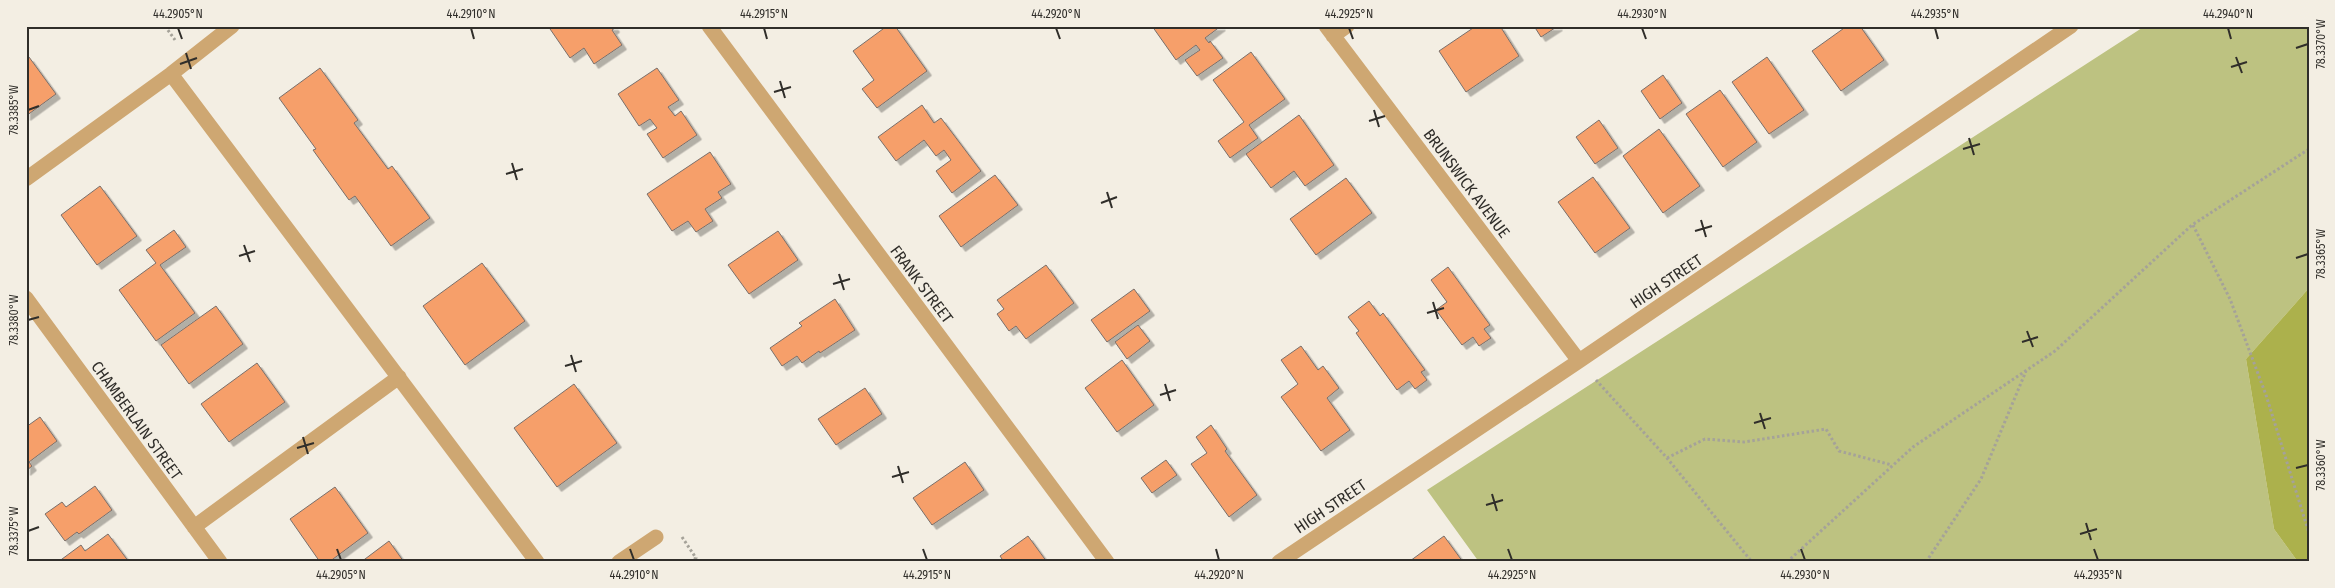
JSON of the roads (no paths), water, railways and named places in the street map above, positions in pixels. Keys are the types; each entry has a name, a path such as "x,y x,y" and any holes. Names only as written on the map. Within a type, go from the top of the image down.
{"street":[{"path":"26,178 171,74 232,26"},
{"name":"FRANK STREET","path":"710,26 1107,562"},
{"path":"1330,31 1346,26"},
{"name":"HIGH STREET","path":"1279,562 1579,361 2071,26"},
{"name":"BRUNSWICK AVENUE","path":"1330,31 1579,361"},
{"path":"171,74 537,562"},
{"name":"CHAMBERLAIN STREET","path":"26,298 220,562"},
{"path":"194,527 399,377"},
{"path":"619,562 656,537"}]}
